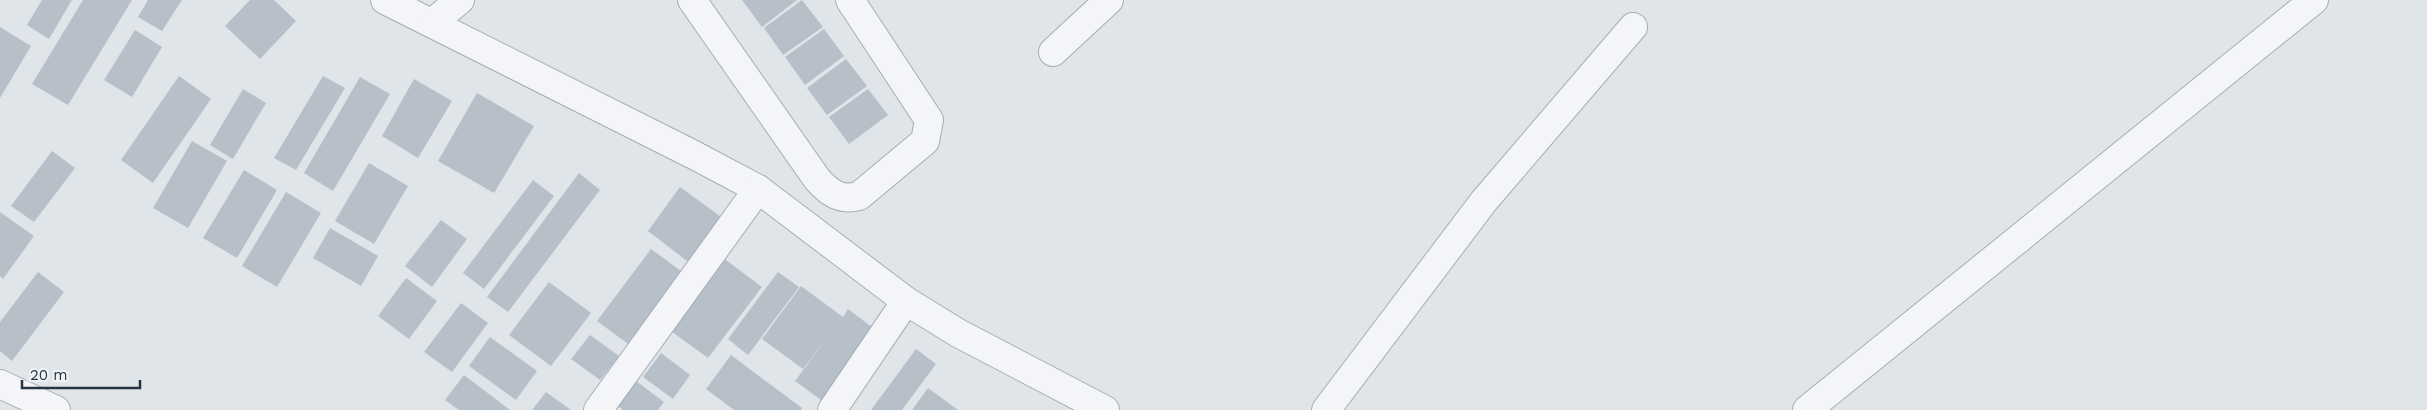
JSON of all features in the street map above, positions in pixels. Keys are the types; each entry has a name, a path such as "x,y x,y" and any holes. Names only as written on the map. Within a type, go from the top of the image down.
{"street":[{"path":"385,0 758,189 906,301 958,333 1106,410"},
{"path":"432,23 460,0"},
{"path":"692,0 818,179 827,190 837,196 852,198 859,196 925,142 929,120 919,102 850,0"},
{"path":"1053,52 1109,0"},
{"path":"1807,410 2314,0"},
{"path":"1326,410 1484,201 1633,27"},
{"path":"598,410 758,189"},
{"path":"832,410 906,301"},
{"path":"0,384 56,410"}],"building":[{"path":"42,0 72,0 49,39 27,25"},
{"path":"83,0 132,0 68,105 32,84"},
{"path":"148,0 182,0 162,31 138,17"},
{"path":"250,0 274,0 296,21 260,59 225,26"},
{"path":"742,0 797,0 762,27"},
{"path":"802,0 823,27 783,55 764,28"},
{"path":"0,27 31,46 0,98"},
{"path":"824,29 844,56 805,85 785,57"},
{"path":"135,30 162,47 132,97 104,80"},
{"path":"846,59 867,86 827,115 807,88"},
{"path":"179,76 211,99 153,183 121,160"},
{"path":"323,76 345,88 296,170 274,158"},
{"path":"360,77 390,94 333,191 304,173"},
{"path":"414,79 452,101 418,158 382,136"},
{"path":"243,89 266,103 233,159 210,145"},
{"path":"868,89 888,115 849,144 829,117"},
{"path":"477,93 534,126 494,193 438,161"},
{"path":"192,141 227,161 188,228 153,208"},
{"path":"52,151 75,168 34,222 11,206"},
{"path":"369,163 408,186 374,244 335,221"},
{"path":"244,170 277,190 237,258 203,238"},
{"path":"579,173 600,190 508,312 487,297"},
{"path":"533,180 554,196 484,289 463,273"},
{"path":"680,187 724,219 691,264 648,231"},
{"path":"286,192 321,213 277,287 242,266"},
{"path":"0,212 34,236 3,279 0,276"},
{"path":"441,220 467,239 432,287 405,266"},
{"path":"330,228 378,256 361,286 313,258"},
{"path":"651,249 689,277 635,349 597,321"},
{"path":"722,257 762,287 708,358 668,329"},
{"path":"38,272 64,292 12,361 0,351 0,322"},
{"path":"778,272 799,287 748,355 728,339"},
{"path":"406,278 437,301 409,339 378,316"},
{"path":"549,282 591,313 551,366 509,335"},
{"path":"801,286 843,317 848,309 881,334 828,405 795,381 833,330 803,369 762,339"},
{"path":"461,303 488,323 452,372 424,352"},
{"path":"590,335 619,356 600,380 571,359"},
{"path":"490,337 537,371 516,400 469,366"},
{"path":"916,349 936,364 902,410 871,410"},
{"path":"661,353 690,375 673,399 643,377"},
{"path":"731,355 802,408 801,410 734,410 706,389"},
{"path":"464,375 510,410 459,410 445,400"},
{"path":"632,378 664,402 658,410 623,410 614,403"},
{"path":"928,388 958,410 912,410"},
{"path":"546,392 571,410 532,410"}]}
